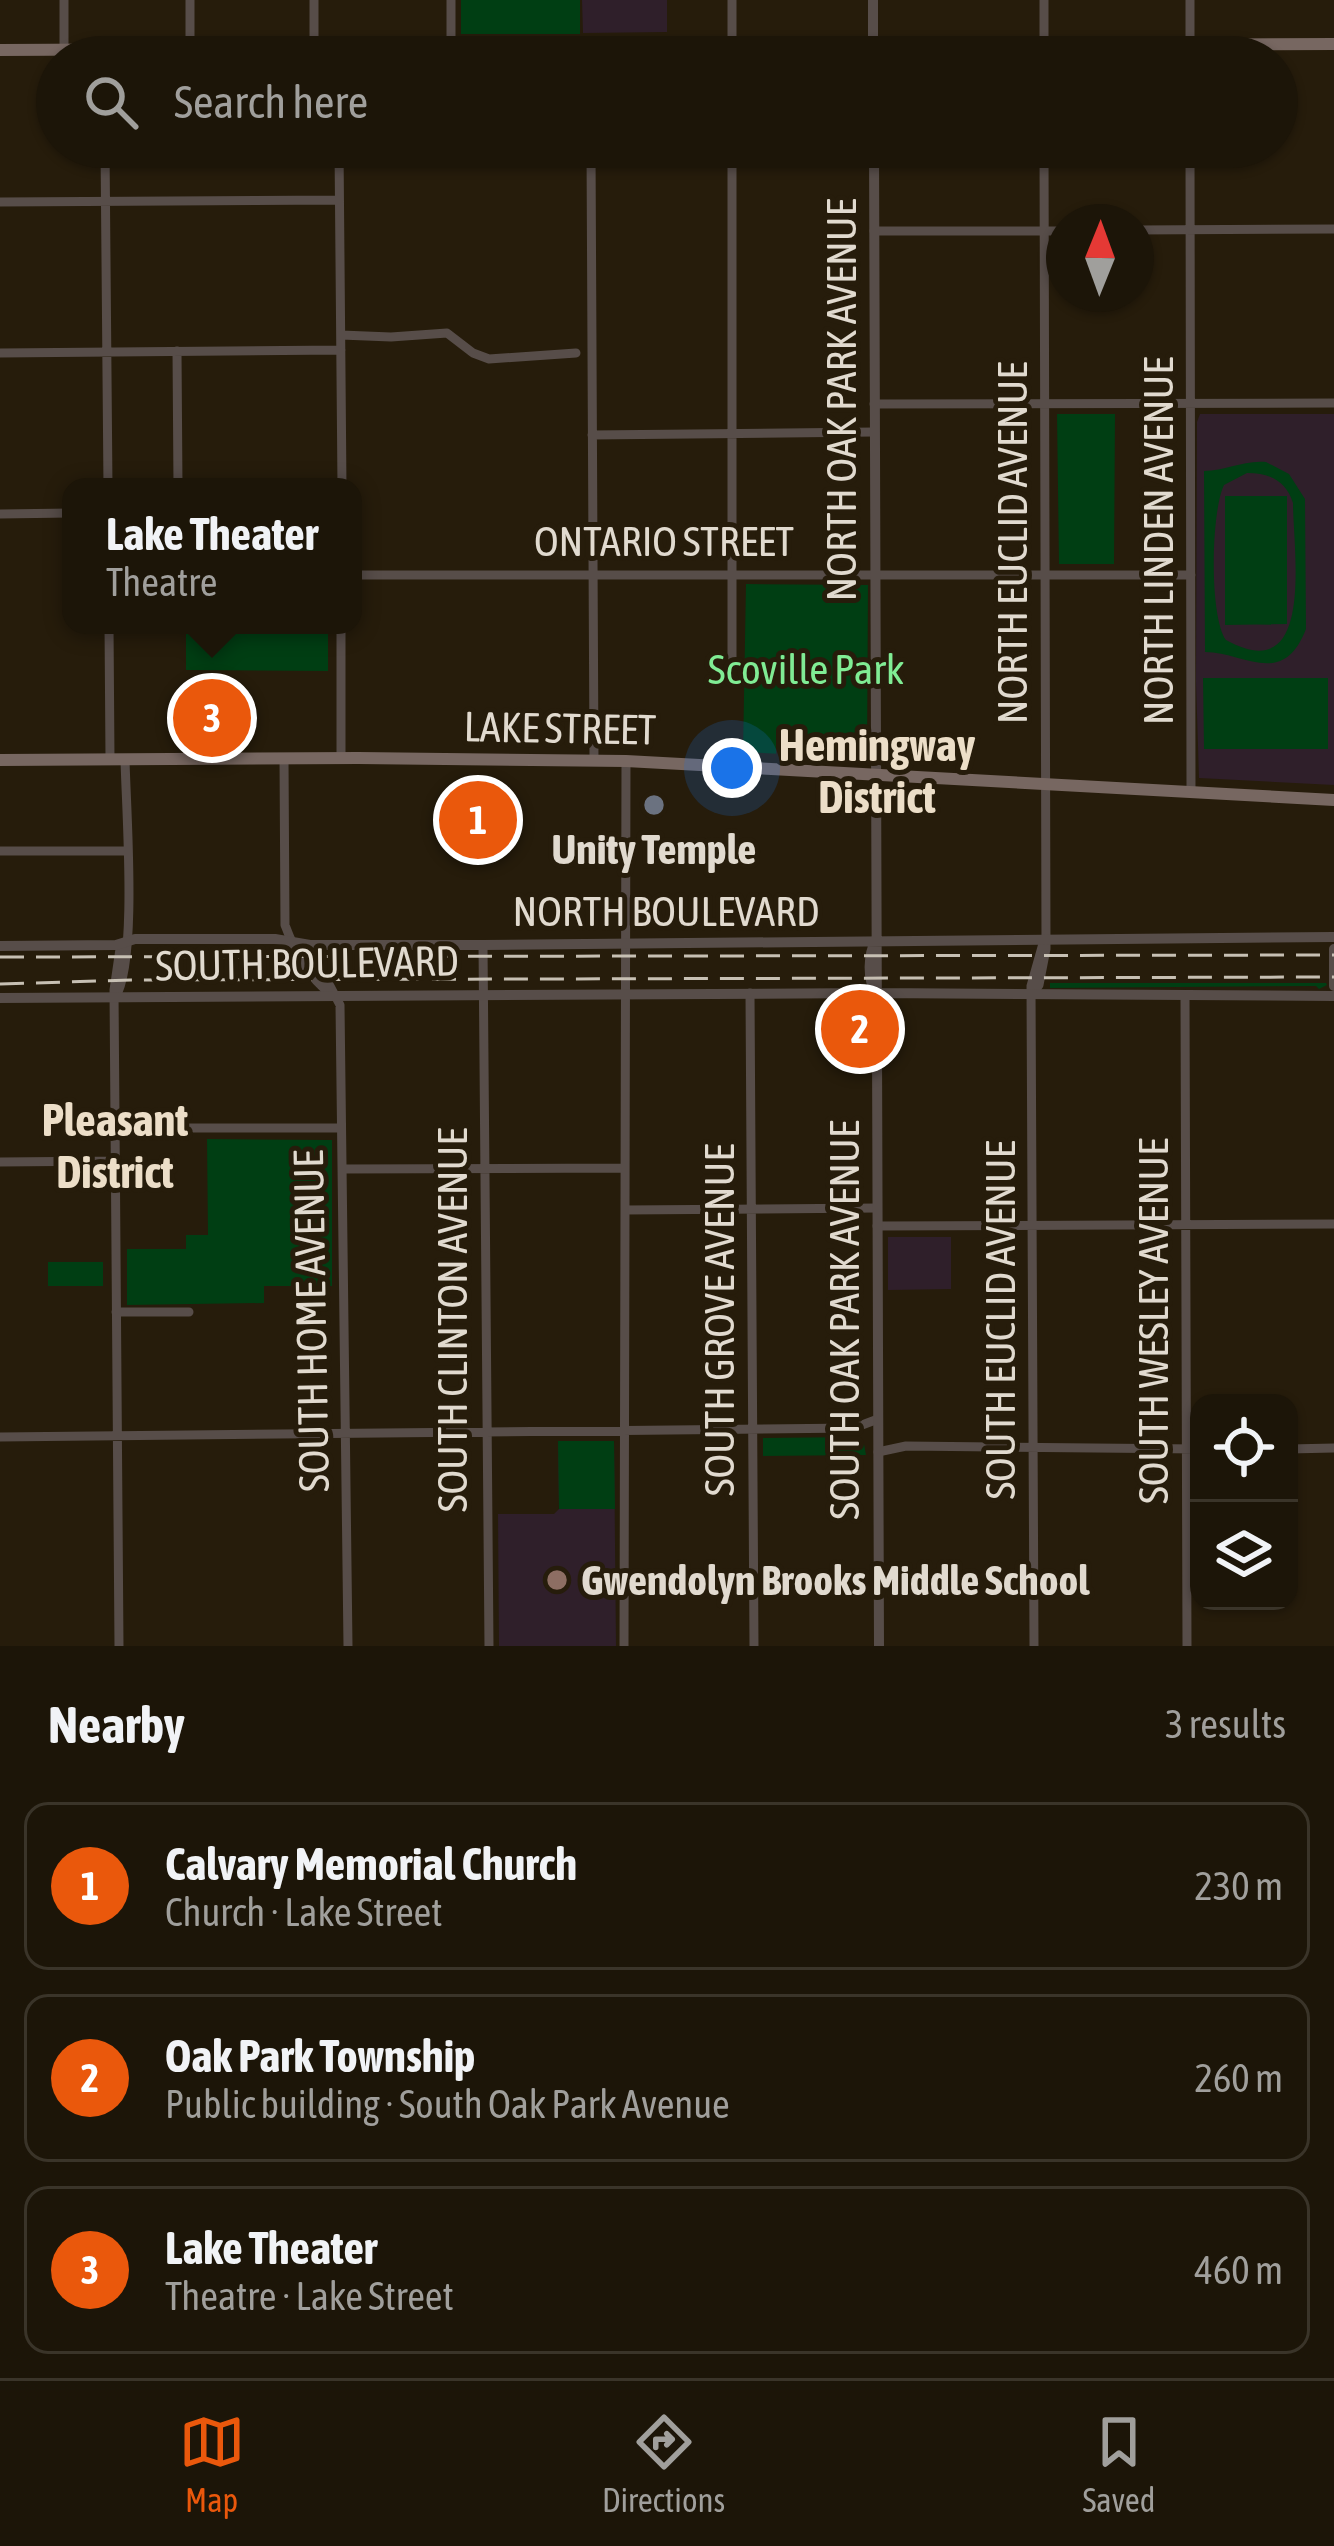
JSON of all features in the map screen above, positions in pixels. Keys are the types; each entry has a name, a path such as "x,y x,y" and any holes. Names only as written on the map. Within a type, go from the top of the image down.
{"main road":[{"path":"1298,46 1334,44"},
{"path":"0,50 36,50"},
{"name":"LAKE STREET","path":"0,760 594,760 1334,800"}],"street":[{"path":"64,0 64,36"},
{"path":"190,0 190,36"},
{"path":"314,0 314,36"},
{"path":"451,0 451,36"},
{"path":"732,0 732,36"},
{"path":"873,0 873,36"},
{"path":"1044,0 1044,36"},
{"path":"1190,0 1190,36"},
{"path":"105,168 108,478"},
{"path":"339,168 342,478"},
{"path":"591,168 594,760"},
{"path":"732,168 732,658"},
{"name":"NORTH OAK PARK AVENUE","path":"874,168 876,993"},
{"name":"NORTH EUCLID AVENUE","path":"1033,993 1039,985 1044,939 1044,168"},
{"name":"NORTH LINDEN AVENUE","path":"1190,168 1191,791"},
{"path":"0,202 339,200"},
{"path":"874,231 1044,230"},
{"path":"1154,230 1334,230"},
{"path":"340,334 447,333 489,359 576,353"},
{"path":"0,353 341,350"},
{"path":"177,351 178,478"},
{"path":"874,404 1334,403"},
{"path":"592,435 874,432"},
{"path":"0,514 62,513"},
{"name":"ONTARIO STREET","path":"362,575 1191,575"},
{"path":"109,634 110,759"},
{"path":"341,634 341,758"},
{"path":"284,758 284,919 291,942"},
{"path":"119,1646 115,998 120,949 126,942 125,759"},
{"path":"626,761 627,1646"},
{"path":"0,851 127,851"},
{"name":"NORTH BOULEVARD","path":"0,946 135,939 483,945 1334,937"},
{"name":"SOUTH HOME AVENUE","path":"291,942 303,951 340,1005 348,1646"},
{"name":"SOUTH CLINTON AVENUE","path":"483,945 488,1646"},
{"path":"1334,950 1334,986"},
{"name":"SOUTH BOULEVARD","path":"0,998 750,993 1334,996"},
{"name":"SOUTH GROVE AVENUE","path":"750,993 754,1646"},
{"name":"SOUTH OAK PARK AVENUE","path":"876,993 879,1646"},
{"name":"SOUTH EUCLID AVENUE","path":"1033,993 1034,1646"},
{"name":"SOUTH WESLEY AVENUE","path":"1185,996 1187,1646"},
{"path":"115,1128 341,1128"},
{"path":"0,1162 116,1161"},
{"path":"342,1169 626,1168"},
{"path":"626,1210 877,1208"},
{"path":"877,1226 1334,1224"},
{"path":"116,1312 189,1312"},
{"path":"0,1437 854,1428 878,1419"},
{"path":"854,1428 878,1444 906,1446 1190,1450"},
{"path":"1298,1449 1334,1448"}],"shaded area":[{"path":"582,0 667,0 667,32 583,33"},
{"path":"1200,414 1334,414 1334,785 1199,778"},
{"path":"888,1237 951,1237 951,1289 888,1290"},
{"name":"Gwendolyn Brooks Middle School","path":"558,1441 614,1441 616,1646 499,1646 498,1514 554,1514 559,1509"}],"green space":[{"path":"461,0 580,0 580,34 461,34"},
{"path":"1057,414 1115,414 1114,564 1059,564"},
{"path":"1266,462 1289,474 1305,499 1306,629 1297,647 1274,663 1205,652 1204,471","holes":["1247,473 1281,483 1293,503 1293,608 1287,631 1274,646 1255,650 1226,640 1220,628 1214,564 1216,517 1224,485"]},
{"path":"1225,496 1287,496 1287,624 1225,625"},
{"name":"Scoville Park","path":"746,584 868,585 867,758 743,752"},
{"path":"186,634 328,634 328,671 186,670"},
{"path":"1203,678 1328,678 1328,749 1204,749"},
{"path":"1050,983 1327,985 1319,989 1050,988"},
{"path":"207,1139 332,1140 332,1286 264,1286 264,1303 127,1305 127,1249 186,1249 186,1235 208,1235"},
{"path":"48,1262 103,1262 103,1286 48,1286"},
{"path":"855,1437 864,1444 866,1455 763,1456 763,1438"},
{"path":"558,1441 614,1441 615,1509 559,1509"}],"railway":[{"path":"0,957 1334,955"},
{"path":"0,984 1334,977"}],"place":[{"name":"Lake Theater","path":"212,718"},
{"name":"Unity Temple","path":"654,805"},
{"name":"Calvary Memorial Church","path":"478,820"},
{"name":"Oak Park Township","path":"860,1029"},
{"name":"Gwendolyn Brooks Middle School","path":"557,1580"}],"district":[{"name":"Hemingway District","path":"877,771"},
{"name":"Pleasant District","path":"115,1146"}]}
